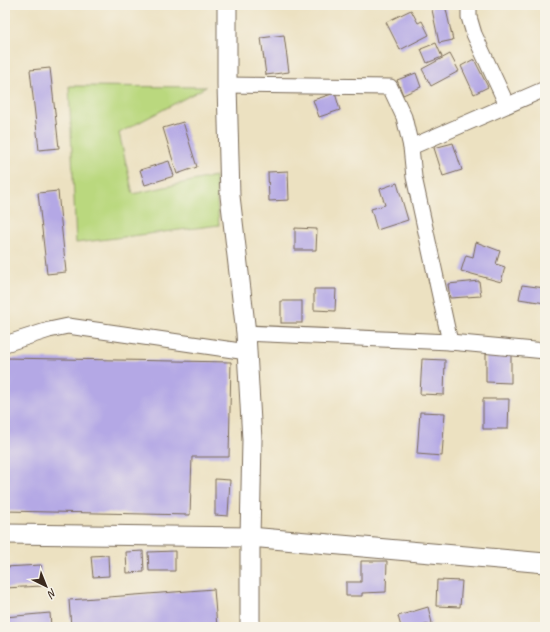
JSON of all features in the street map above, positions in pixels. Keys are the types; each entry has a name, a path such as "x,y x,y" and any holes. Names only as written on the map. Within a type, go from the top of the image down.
{"street":[{"path":"227,5 227,85 230,196 246,333 252,440 250,627"},
{"path":"469,5 469,17 474,34 507,105"},
{"path":"227,85 390,87 404,117 411,147 414,177 450,342"},
{"path":"411,147 545,89"},
{"path":"5,344 68,326 247,352"},
{"path":"246,333 450,342 545,351"},
{"path":"5,534 250,537 545,563"}],"green space":[{"path":"69,86 206,87 119,133 133,194 215,176 219,225 76,243"}],"building":[{"path":"431,5 445,5 453,40 439,43"},
{"path":"411,10 418,23 422,21 429,35 400,50 386,22"},
{"path":"284,35 289,72 266,75 261,38"},
{"path":"436,43 442,57 427,63 421,49"},
{"path":"450,54 459,71 431,86 422,69"},
{"path":"474,59 488,87 474,94 461,66"},
{"path":"50,68 59,148 39,150 30,70"},
{"path":"416,73 421,87 403,95 397,80"},
{"path":"335,93 340,110 319,117 313,100"},
{"path":"183,122 197,167 177,174 163,128"},
{"path":"453,143 462,170 443,176 434,148"},
{"path":"169,161 174,176 145,185 140,170"},
{"path":"288,171 289,200 269,201 268,172"},
{"path":"397,183 408,220 377,230 371,209 385,205 380,189"},
{"path":"58,191 66,272 47,274 38,193"},
{"path":"295,228 317,229 316,250 295,250"},
{"path":"476,242 500,251 496,264 505,267 501,282 461,271 466,255 473,257"},
{"path":"479,281 481,296 450,298 448,284"},
{"path":"522,285 545,288 545,303 519,299"},
{"path":"314,289 336,289 335,311 314,310"},
{"path":"281,301 302,301 302,323 281,323"},
{"path":"486,353 511,353 511,383 486,382"},
{"path":"5,358 231,362 229,457 192,457 190,515 5,511"},
{"path":"422,359 445,360 444,395 420,394"},
{"path":"483,399 509,399 508,429 483,429"},
{"path":"420,412 445,413 442,456 417,454"},
{"path":"215,479 230,480 228,516 215,515"},
{"path":"143,551 144,572 127,573 126,552"},
{"path":"175,551 175,571 149,571 148,552"},
{"path":"108,555 109,576 93,577 91,556"},
{"path":"361,561 387,561 386,592 362,593 362,596 346,596 346,582 361,582"},
{"path":"41,565 42,586 5,588 5,567"},
{"path":"437,580 462,581 460,607 436,606"},
{"path":"214,589 217,627 71,627 69,600"},
{"path":"428,607 432,623 418,627 401,627 398,616"},
{"path":"50,613 51,627 5,627 5,617"}]}
